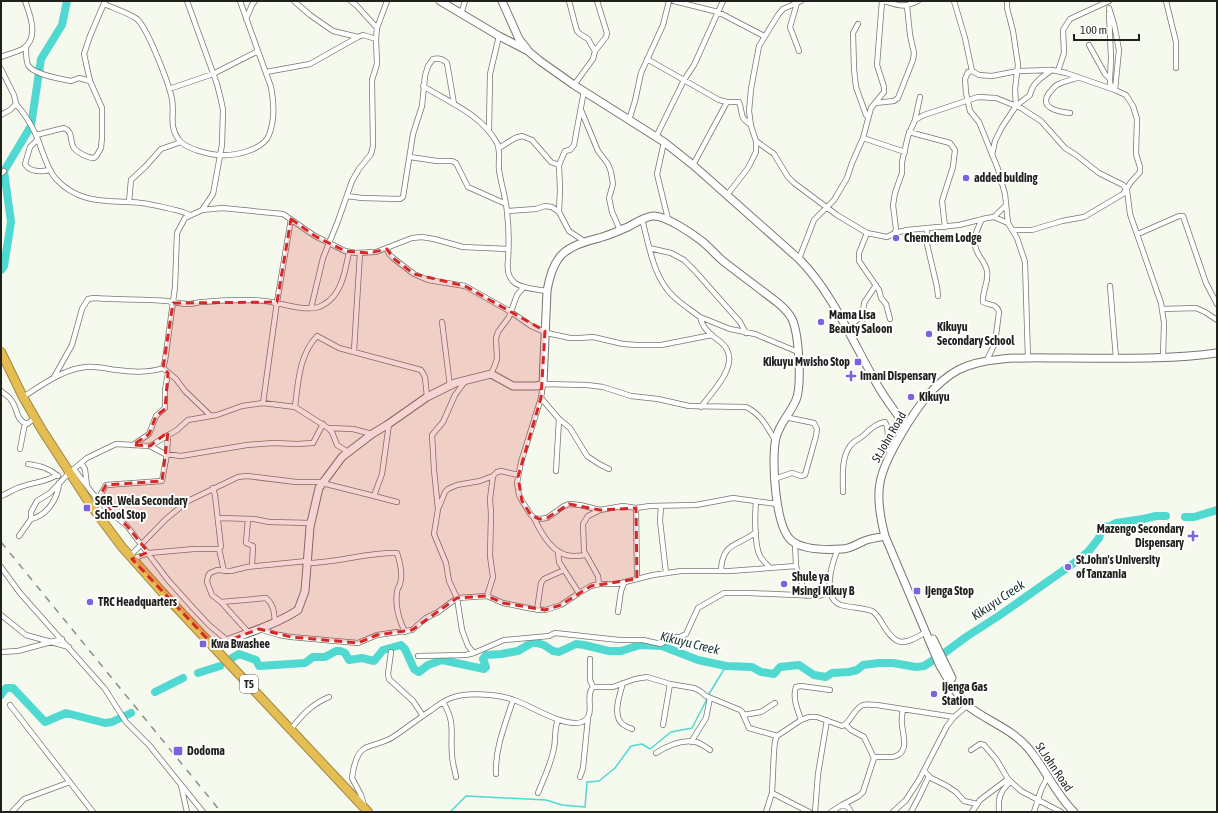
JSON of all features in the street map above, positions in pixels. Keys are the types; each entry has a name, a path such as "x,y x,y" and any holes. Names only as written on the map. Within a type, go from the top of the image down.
{"highway":[{"name":"T5","path":"1,352 35,418 72,471 98,515 131,558 366,810"}],"street":[{"path":"25,1 32,25 32,33 26,47 27,63 29,67 39,72 66,80 71,81 79,78 90,81"},
{"path":"187,1 214,74 223,110 221,155 213,194 202,210"},
{"path":"49,170 36,170 28,168 25,164 30,147 36,137 64,128 70,133 74,147 88,157 94,158 101,148 102,108 90,81 85,61 85,50 104,2 136,19 143,26 151,41 169,88 172,100 172,128 182,142 188,147 221,155 256,148 264,143 268,136 273,118 274,101 266,72 240,1"},
{"path":"246,20 252,5 256,1"},
{"path":"294,1 333,31 358,36 368,36 376,39"},
{"path":"351,1 377,28"},
{"path":"311,308 323,258 352,181 371,154 374,146 372,80 377,64 377,28 386,1"},
{"path":"440,1 498,36 528,51 574,85 664,142 693,165 799,259 808,268 828,296 878,387 906,426"},
{"path":"461,14 465,1"},
{"path":"502,1 519,39 528,51"},
{"path":"569,1 577,31 588,39 595,51"},
{"path":"574,85 593,59 595,51 606,37 607,33 597,1"},
{"path":"629,120 641,73 662,25 669,1"},
{"path":"674,1 718,12 764,36"},
{"path":"656,137 684,80 694,65 724,1"},
{"path":"799,259 814,220 822,211 828,208 847,178 863,138 871,108 884,92 884,87 877,65 883,1 907,6 918,1"},
{"path":"954,1 965,38 972,71 979,75 992,76 1018,71 1058,71 1126,95 1133,106 1137,119 1136,154 1141,169 1127,190 1119,198 1084,217 1062,221 1032,230 1013,230"},
{"path":"1007,1 1007,8 1013,31 1018,71 1015,89 1016,106"},
{"path":"1110,1 1110,84 1114,90"},
{"path":"1058,71 1064,53 1063,30 1070,19 1110,1"},
{"path":"1166,1 1176,42 1176,68"},
{"path":"727,195 748,168 756,152 756,141 751,126 749,111 751,89 759,46 764,36 783,9 800,2"},
{"path":"800,2 790,27 800,51"},
{"path":"875,103 894,101 898,98 913,60 914,53 910,35 907,6"},
{"path":"1109,8 1119,50 1114,90"},
{"path":"858,24 853,33 854,69 856,87 868,117"},
{"path":"266,72 310,64 358,36"},
{"path":"489,130 490,74 498,36"},
{"path":"1089,45 1105,74 1110,79"},
{"path":"1,57 26,47"},
{"path":"169,88 214,74 258,51"},
{"path":"347,196 400,199 403,197 413,134 422,106 423,86 430,61 436,58 444,60 447,63 450,88 454,104"},
{"path":"647,59 719,100 739,102 742,117 751,126"},
{"path":"1,69 14,95 16,104 22,111 36,137 49,170 66,189 77,195 95,201 129,202 181,210 190,215"},
{"path":"992,155 995,142 1002,127 1016,106 1030,95 1036,82 1052,70"},
{"path":"972,71 968,72 965,79 970,111 979,122 1002,179 1008,223 1017,238 1025,262 1028,358"},
{"path":"1070,113 1052,109 1047,105 1046,100 1048,95 1058,84 1077,78"},
{"path":"423,86 478,119 489,130 499,148 499,168 507,211 508,265 511,280 515,284 524,287 547,291"},
{"path":"584,91 574,146 570,150 565,151 559,165 559,212 569,231 584,241"},
{"path":"895,233 894,198 902,173 909,132 915,120 920,97"},
{"path":"915,120 924,115 968,99 992,97 1022,108 1041,121 1065,148 1099,174 1123,184 1127,190 1130,214 1160,298 1164,323 1163,357"},
{"path":"693,165 727,102"},
{"path":"1,115 10,110 16,104"},
{"path":"581,110 598,151 608,164 611,172 613,184 609,198 612,212 620,230"},
{"path":"909,132 950,143 955,150 953,167 942,201 945,228"},
{"path":"499,148 515,138 522,136 532,140 551,162 559,165"},
{"path":"863,138 905,152"},
{"path":"756,141 774,154 788,177 794,183 828,208 867,233 887,237 907,230 945,228 994,217 1008,223"},
{"path":"129,202 131,180 161,149 182,142"},
{"path":"664,142 657,174 668,219"},
{"path":"410,157 437,161 452,161 456,163 468,187 494,200 506,204"},
{"path":"507,211 536,209 548,206 559,212"},
{"path":"994,217 1005,206"},
{"path":"163,368 175,287 177,233 185,218 202,210 222,208 282,214 329,244 349,252 376,252 412,238 422,237 463,247 508,249"},
{"path":"585,555 564,555 544,537 519,494 517,482 521,462 541,398 548,281 558,258 571,247 584,241 611,235 642,219 653,216 668,219 695,236 721,259 784,308 792,319 795,328 798,352 798,394 793,406 785,417 775,440 774,479 777,504 786,534 795,543 814,548 838,549 847,549 867,540 885,536"},
{"path":"1138,234 1179,216 1183,216 1206,283 1215,297 1217,304"},
{"path":"263,403 277,302 291,219"},
{"path":"642,219 654,266 672,296 700,317 730,329 755,334 798,352"},
{"path":"982,219 974,241 976,250 984,262 987,271 987,284 984,292 984,302 994,305 997,307 999,312 995,343 987,360"},
{"path":"927,228 927,244 938,296"},
{"path":"867,233 859,253 859,261 879,290 881,298 886,304 890,319"},
{"path":"387,248 392,258 414,274 428,280 465,286 511,312 531,326 570,338 593,337 623,344 661,345 712,336"},
{"path":"650,248 671,253 684,260 740,322 746,333"},
{"path":"54,377 72,345 82,308 88,299 94,298 190,304 254,300 277,302 302,308 311,308 322,306 332,299 343,279 349,252"},
{"path":"354,351 360,253"},
{"path":"849,333 862,323 864,303 876,285"},
{"path":"1110,286 1112,295 1116,358"},
{"path":"491,374 496,365 497,359 496,338 498,332 511,312 517,295 524,287"},
{"path":"1162,309 1196,308 1217,320"},
{"path":"700,317 701,324 727,350 729,355 728,369 701,407"},
{"path":"442,322 450,386"},
{"path":"295,408 299,378 305,355 317,336 336,346 422,370 425,377 427,397"},
{"name":"St.John Road","path":"921,618 885,536 880,514 878,490 883,469 891,452 906,426 929,394 948,377 967,366 987,360 1028,358 1183,358 1217,353"},
{"path":"23,397 54,377 86,367 130,371 152,371 163,368"},
{"path":"163,368 176,379 185,391 211,416"},
{"path":"133,445 149,434 156,416 165,408 165,390 168,373"},
{"path":"214,646 259,630 294,612 300,607 305,591 311,523 320,488 322,482 348,452 427,397 466,380 491,374 513,386 587,384 603,387 631,396 658,399 689,406 732,406 746,408 754,411 763,421 775,440"},
{"path":"438,509 432,435 443,422 455,395 466,380"},
{"path":"1,391 11,400 17,416 25,423"},
{"path":"541,398 559,420 570,428 587,456 598,464 609,469"},
{"path":"150,446 177,430 188,420 211,416 242,406 263,403 295,408 324,424 332,432 337,445 348,452"},
{"path":"774,479 792,473 802,476 805,475 816,436 817,429 814,423 785,417"},
{"path":"25,423 27,424 35,418"},
{"path":"556,471 559,420"},
{"path":"843,492 844,461 852,443 879,424 885,422 888,426 887,448 891,452"},
{"path":"20,449 25,423"},
{"path":"19,536 31,518 31,512 37,501 50,493 72,471 92,455 116,444 150,446 167,454 182,456 211,452 220,449 273,443 313,443 324,424"},
{"path":"374,496 382,474 389,424"},
{"path":"328,428 353,429 372,434"},
{"path":"98,500 106,485 162,481 167,454 168,435"},
{"path":"82,463 85,469 88,487"},
{"path":"28,464 52,470 61,481 59,491 47,511 40,516 31,518"},
{"path":"72,471 88,487 98,500 127,526 168,580 209,625 228,641"},
{"path":"474,653 468,646 462,630 457,598 449,581 446,563 434,534 438,509 445,492 451,487 480,481 501,471 518,475"},
{"path":"1,496 18,488 44,481 57,475"},
{"path":"131,558 166,519 188,501 238,477 247,476 296,482 322,482 397,502"},
{"path":"488,596 493,577 490,556 490,499 493,476"},
{"path":"213,488 221,547 219,549 224,570"},
{"path":"436,493 445,492"},
{"path":"599,584 598,576 585,555 583,544 583,524 588,516 600,510 623,506 636,508 696,505 730,498 777,504"},
{"path":"756,501 755,516 759,554 770,568"},
{"path":"534,518 547,518 569,504 600,510"},
{"path":"661,506 660,521 666,573"},
{"path":"636,508 637,579"},
{"path":"218,518 248,519 269,522 311,523"},
{"path":"248,519 246,543 253,546 252,566"},
{"path":"721,571 722,556 728,549 756,532"},
{"path":"795,543 796,566 806,596"},
{"path":"131,558 149,554 194,549 219,549"},
{"path":"838,549 833,566 830,592 833,600 841,605 866,609 875,613 891,637 898,641 913,640 926,632"},
{"path":"558,551 558,559 579,593"},
{"path":"249,633 221,602 212,595 207,582 208,576 212,571 231,571 252,566 328,562 397,553 401,575 397,592 398,608 400,622 405,632"},
{"path":"259,630 291,637 353,643 362,642 377,635 412,630 426,618 438,612 457,598 488,596 503,603 537,610 545,610 558,606 591,586 599,584 624,583 666,573 796,566"},
{"path":"1,568 20,593 105,689 126,722 149,745 203,812"},
{"path":"537,610 541,583 544,579 564,570"},
{"path":"618,612 621,591 624,583"},
{"path":"418,656 454,656 474,653 504,640 548,636 555,633 612,639 643,640 661,644 670,637 686,634 698,608 724,594 749,592 819,596 830,592"},
{"path":"221,602 266,598 272,603 275,622"},
{"path":"1,615 26,635 69,647"},
{"path":"921,618 926,632 934,646"},
{"path":"921,618 934,646"},
{"path":"1,652 18,651 62,639"},
{"name":"St.John Road","path":"934,646 958,693 968,705 1028,747 1060,796 1073,812"},
{"path":"391,652 388,674 389,680 413,701 423,716"},
{"path":"580,777 583,768 588,718 590,712 590,693 593,687 590,680 590,659"},
{"path":"593,687 613,687 644,677 670,684 694,688 710,698 736,708 743,714 749,728 777,736"},
{"path":"623,684 618,700 617,710 622,724 632,729"},
{"path":"663,725 670,684"},
{"path":"801,720 796,704 796,687 801,686 830,690"},
{"path":"366,810 361,795 352,778 361,752 365,748 387,740 444,702 456,696 499,696 513,700 558,720 578,723 583,722 588,718"},
{"path":"291,729 305,712 329,697"},
{"path":"691,742 706,718 710,698"},
{"path":"496,774 495,762 498,744 513,700"},
{"path":"444,702 449,711 452,722 452,758 456,777"},
{"path":"743,714 761,712 775,703"},
{"path":"10,705 93,812"},
{"path":"846,725 855,711 862,705 877,705 931,712 954,717"},
{"path":"893,812 906,800 924,771 947,726 954,717 968,705"},
{"path":"874,758 894,757 902,750 904,744 901,723 903,709"},
{"path":"766,812 772,793 774,751 777,736 801,720 812,717 827,720 838,726 846,725"},
{"path":"538,793 552,756 558,720"},
{"path":"815,812 818,774 827,720"},
{"path":"831,812 859,796 863,792 874,758 864,737 851,730 846,725"},
{"path":"656,753 670,745 691,742 696,742 710,750"},
{"path":"971,750 980,744 984,745 996,759 1009,780 1037,800 1061,812"},
{"path":"924,771 934,781 947,786 956,792 964,801 977,804"},
{"path":"910,812 929,776"},
{"path":"1034,812 1037,800 1048,776"},
{"path":"972,812 977,804 986,795 1009,780"},
{"path":"999,812 999,798 1009,780"},
{"path":"12,812 24,799 70,782"},
{"path":"180,784 187,812"},
{"path":"772,793 809,812"},
{"path":"842,805 848,807 851,812"}],"highlighted area":[{"path":"291,219 315,236 345,251 369,253 387,249 393,258 414,274 465,286 545,331 541,398 518,477 522,501 531,515 539,519 547,518 569,504 600,510 636,508 637,579 591,586 561,605 545,610 503,603 487,596 457,598 412,630 377,635 358,643 291,637 259,629 214,646 132,559 148,552 127,526 98,499 106,485 162,481 168,432 150,446 133,445 149,434 156,416 165,409 168,373 163,368 173,303 277,302"}],"waterway":[{"path":"1,270 4,266 11,222 4,171 31,126 41,59 62,25 67,1"},
{"name":"Kikuyu Creek","path":"1185,517 1194,517 1217,510"},
{"name":"Kikuyu Creek","path":"232,658 239,654 256,660 259,666 305,663 313,657 325,657 336,651 341,651 345,653 349,660 362,658 374,661 383,650 401,645 405,649 414,669 419,672 428,665 442,660 484,669 486,667 483,659 486,655 518,651 533,642 544,645 553,651 559,652 576,644 609,651 621,651 640,645 662,646 698,660 726,666 752,667 761,672 774,674 780,667 799,665 814,675 826,677 832,673 849,672 857,670 863,665 879,663 893,663 916,667 924,666 1074,563 1088,552 1099,538 1104,526 1109,527 1116,523 1156,516 1166,516"},
{"name":"Kikuyu Creek","path":"198,673 220,666"},
{"path":"709,694 726,666"},
{"name":"Kikuyu Creek","path":"155,692 183,678"},
{"name":"Kikuyu Creek","path":"1,695 6,688 13,688 45,722 66,713 105,723 112,722 131,713"},
{"path":"450,812 466,796 546,800 562,805 585,807 587,782 599,781 615,768 631,746 642,744 650,749 671,732 692,728 707,699"}],"railway":[{"path":"1,542 221,812"}],"place":[{"name":"added bulding","path":"966,178"},
{"name":"Chemchem Lodge","path":"896,238"},
{"name":"Mama Lisa Beauty Saloon","path":"821,322"},
{"name":"Kikuyu Secondary School","path":"929,334"},
{"name":"Kikuyu Mwisho Stop","path":"858,362"},
{"name":"Imani Dispensary","path":"851,376"},
{"name":"Kikuyu","path":"911,397"},
{"name":"SGR_Wela Secondary School Stop","path":"87,508"},
{"name":"Mazengo Secondary Dispensary","path":"1193,536"},
{"name":"St.John's University of Tanzania","path":"1068,567"},
{"name":"Shule ya Msingi Kikuy B","path":"784,584"},
{"name":"Ijenga Stop","path":"917,591"},
{"name":"TRC Headquarters","path":"90,602"},
{"name":"Kwa Bwashee","path":"203,644"},
{"name":"Ijenga Gas Station","path":"934,694"},
{"name":"Dodoma","path":"178,751"}]}
